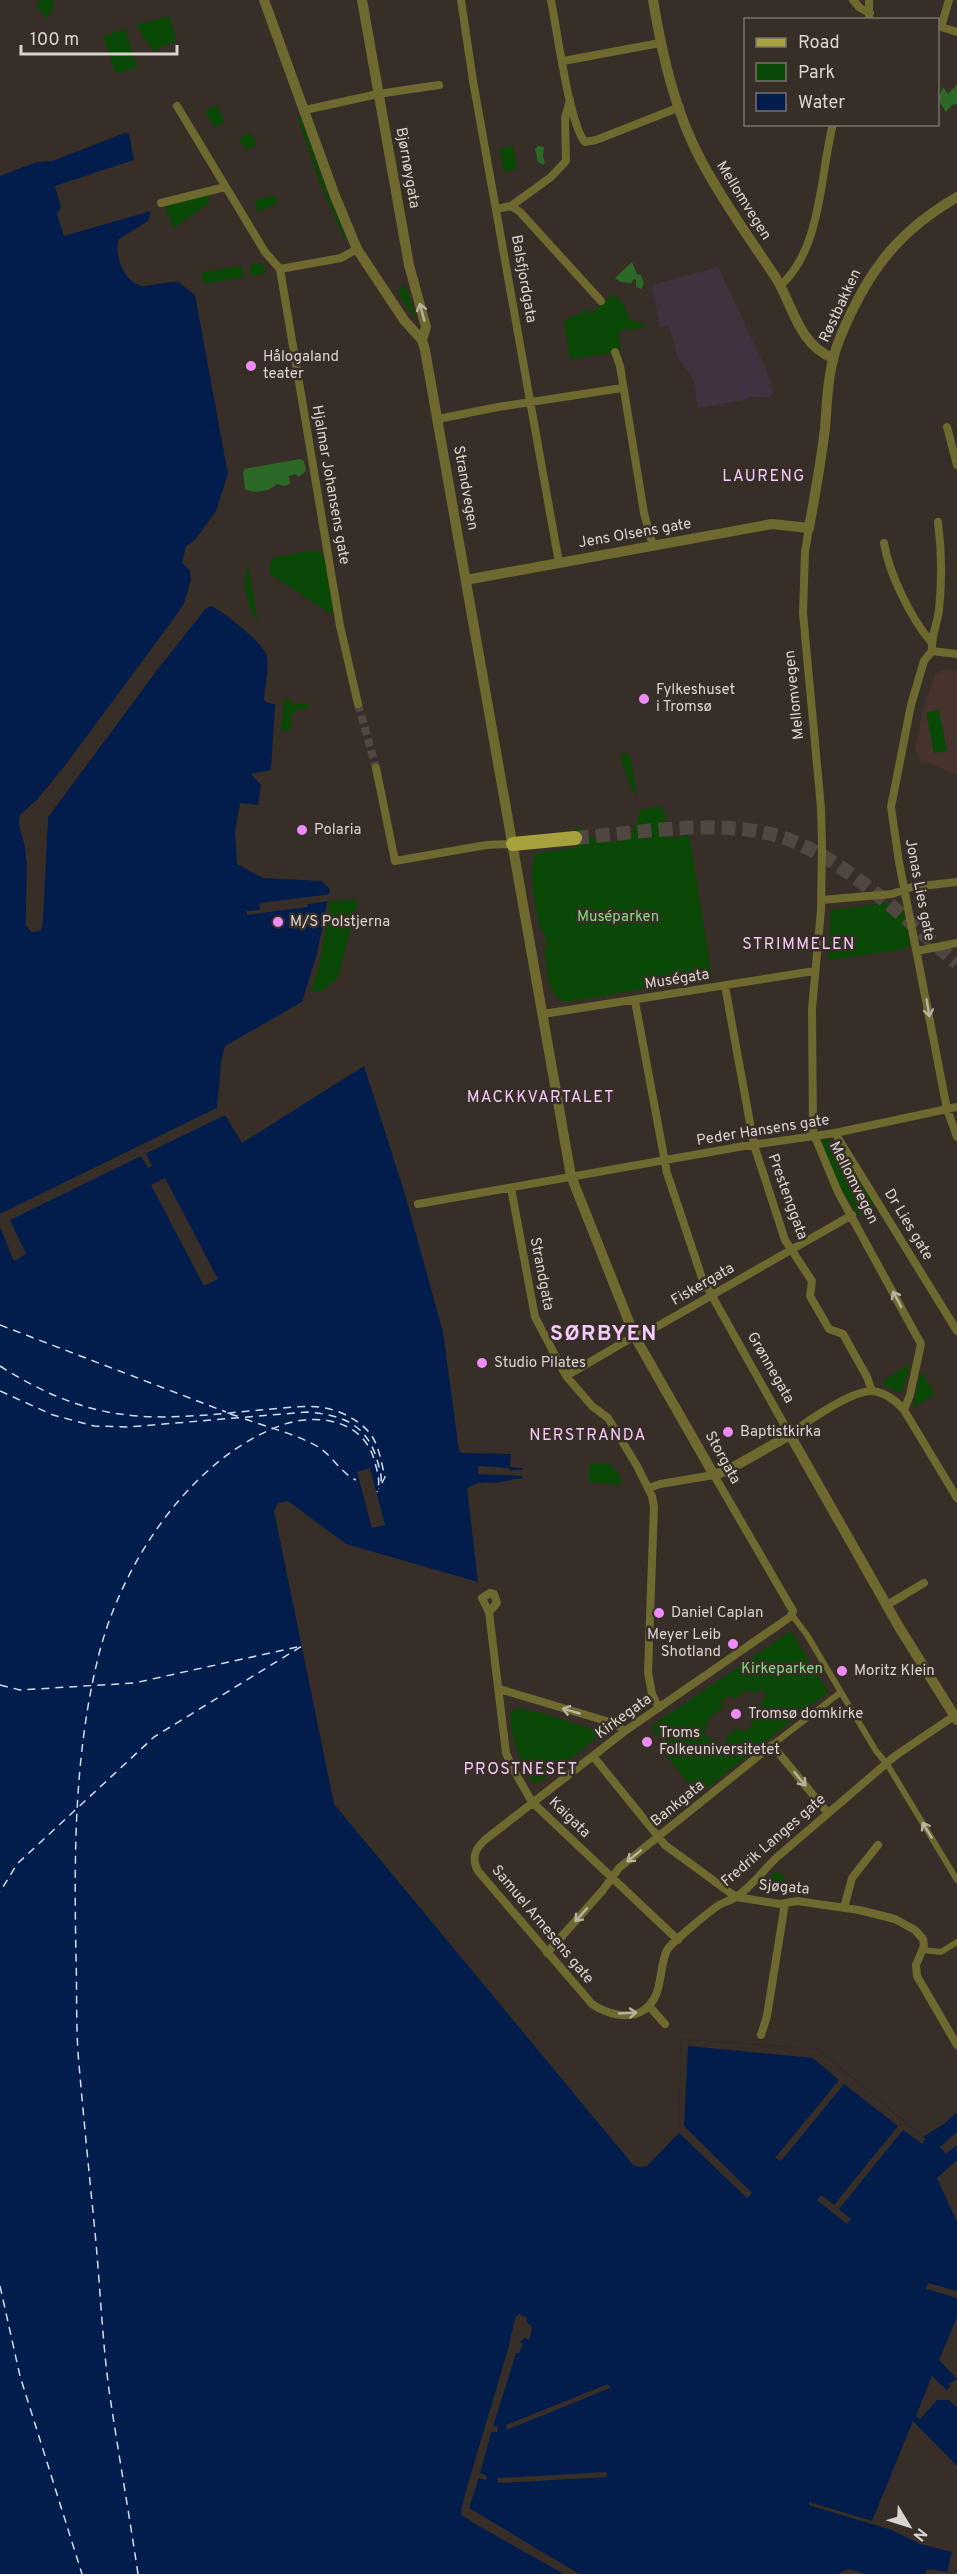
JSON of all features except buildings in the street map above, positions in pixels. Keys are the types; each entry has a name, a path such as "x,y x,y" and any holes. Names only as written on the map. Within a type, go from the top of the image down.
{"main road":[{"path":"513,844 575,838"}],"street":[{"name":"Strandvegen","path":"264,0 335,196 357,249 404,320 422,340 543,1014"},
{"name":"Bjørnøygata","path":"362,0 414,283 426,327 422,340"},
{"name":"Balsfjordgata","path":"461,0 473,81 559,563"},
{"path":"551,0 570,100 578,130 588,143 680,107"},
{"name":"Mellomvegen","path":"653,0 660,43 680,107 706,169 780,286 810,343 833,358 821,460 805,552 803,613 821,808 821,900 814,971 811,1088 814,1135 832,1180 921,1344 904,1410"},
{"path":"853,0 869,16"},
{"path":"869,0 869,16"},
{"path":"949,0 939,27 957,32"},
{"path":"563,61 660,43"},
{"path":"305,110 378,94 439,85"},
{"path":"497,209 511,207 557,171 566,161 565,118 570,100"},
{"name":"Hjalmar Johansens gate","path":"177,106 265,252 280,269 340,626 358,704"},
{"path":"780,286 797,266 813,226 821,196 832,126"},
{"path":"161,203 225,187"},
{"name":"Røstbakken","path":"833,358 856,302 886,254 906,233 957,197"},
{"path":"511,207 533,225 601,301"},
{"path":"280,269 341,258 357,249"},
{"path":"615,352 644,513 653,546"},
{"path":"438,419 622,388"},
{"path":"947,427 957,465"},
{"path":"938,522 942,573 939,612 931,642 932,651 957,654"},
{"name":"Jens Olsens gate","path":"466,580 772,524 809,528"},
{"path":"884,543 897,582 931,642"},
{"name":"Jonas Lies gate","path":"932,651 924,661 911,705 892,792 893,824 947,1109 957,1137"},
{"path":"376,768 395,861 486,845 513,844"},
{"path":"821,900 904,891 912,887 957,882"},
{"path":"918,951 957,943"},
{"name":"Muségata","path":"543,1014 814,971"},
{"name":"Prestenggata","path":"725,986 754,1145 785,1240 812,1281 810,1296 829,1329 843,1334 867,1377 872,1391"},
{"name":"Grønnegata","path":"635,1000 667,1173 702,1278 887,1605 956,1717"},
{"name":"Storgata","path":"543,1014 571,1176 635,1337 792,1607 792,1615 801,1626 876,1751 887,1764 957,1880"},
{"name":"Peder Hansens gate","path":"511,1188 835,1133 957,1107"},
{"name":"Dr Lies gate","path":"835,1133 957,1331"},
{"path":"418,1204 511,1188"},
{"name":"Strandgata","path":"511,1188 535,1317 566,1376 592,1406 608,1418 649,1488 654,1504 648,1672 652,1694 659,1708"},
{"name":"Fiskergata","path":"566,1376 852,1215"},
{"path":"649,1488 728,1470 849,1398 872,1391 888,1397 904,1410 957,1498"},
{"path":"887,1605 924,1583"},
{"name":"Kaigata","path":"489,1612 499,1689 499,1714 506,1753 532,1802 678,1940"},
{"name":"Kirkegata","path":"477,1847 625,1731 792,1615"},
{"path":"499,1689 613,1723 625,1731"},
{"name":"Bankgata","path":"547,1953 603,1890 612,1876 772,1745 841,1692"},
{"name":"Fredrik Langes gate","path":"649,2006 656,1993 668,1949 720,1905 736,1897 776,1858 887,1764 956,1717"},
{"path":"772,1745 828,1814"},
{"name":"Sjøgata","path":"593,1756 665,1845 736,1897 785,1903 797,1901 886,1917 920,1934 923,1950"},
{"path":"844,1908 852,1878 878,1845"},
{"name":"Samuel Arnesens gate","path":"477,1847 474,1862 478,1871 590,2003 605,2012 634,2014 649,2006"},
{"path":"761,2035 767,2016 785,1903"},
{"path":"957,1942 941,1952 923,1950 915,1971 957,2045"},
{"path":"649,2006 665,2024"}],"shaded area":[{"path":"718,267 771,381 769,386 774,389 769,398 749,396 748,399 698,408 693,378 678,358 669,326 660,327 652,285"},
{"path":"946,669 957,671 957,773 952,774 941,767 922,762 915,749 923,710 935,674"}],"green space":[{"path":"41,0 52,0 54,5 47,19 36,5"},
{"path":"169,16 177,40 153,51 136,25"},
{"path":"125,29 137,67 116,74 103,36"},
{"path":"957,84 957,104 952,105 946,112 939,97 943,87 948,94"},
{"path":"216,105 225,122 214,127 205,111"},
{"path":"300,115 345,240 322,188 298,119"},
{"path":"250,132 257,144 246,150 239,139"},
{"path":"513,146 517,169 504,172 500,148"},
{"path":"538,146 544,147 545,163 543,165 538,162 535,149"},
{"path":"210,194 208,204 173,228 165,206"},
{"path":"275,196 278,203 258,212 255,204 257,199"},
{"path":"632,262 644,284 641,289 636,287 634,279 631,283 621,282 615,278"},
{"path":"263,263 265,273 250,276 250,265"},
{"path":"241,266 244,277 204,284 202,272"},
{"path":"403,285 406,286 417,321 398,294"},
{"path":"613,294 624,305 630,320 642,323 646,327 629,330 627,328 619,332 620,353 570,359 564,320 586,309 591,314"},
{"path":"300,459 304,461 306,471 298,477 296,474 289,476 290,484 284,486 277,484 261,491 245,489 244,469"},
{"path":"313,550 320,552 324,558 333,611 331,614 270,574 270,564 276,557"},
{"path":"248,565 258,621 251,610 246,594 245,578"},
{"path":"291,699 292,705 307,703 310,707 296,710 290,718 292,726 290,730 281,731 284,700"},
{"path":"939,710 947,751 934,753 926,712"},
{"path":"626,753 630,756 637,796 630,786 620,755"},
{"name":"Muséparken","path":"659,806 664,811 669,839 689,835 712,977 566,1002 559,999 549,980 544,948 548,947 544,932 541,930 533,891 532,870 537,853 576,848 575,829 581,828 600,841 622,840 634,829 640,810"},
{"path":"358,900 338,977 322,991 311,991 320,964 330,901"},
{"path":"889,903 903,911 910,945 900,950 828,960 831,910"},
{"path":"824,1138 835,1143 837,1153 842,1158 846,1158 874,1202 874,1207 858,1215 839,1185 822,1143"},
{"path":"906,1366 910,1366 902,1392 897,1392 881,1383"},
{"path":"922,1373 935,1394 913,1408 920,1374"},
{"path":"592,1463 610,1463 612,1469 616,1470 621,1478 621,1485 589,1482 589,1466"},
{"name":"Kirkeparken","path":"791,1631 828,1692 698,1795 663,1751 667,1747 652,1728 653,1725","holes":["748,1689 754,1694 762,1689 767,1696 760,1703 764,1709 750,1719 753,1725 743,1732 738,1728 726,1738 728,1743 720,1747 715,1740 709,1739 704,1733 708,1719 723,1707 721,1702 730,1695 735,1699"]},
{"path":"517,1708 543,1713 603,1733 543,1780 535,1783 527,1772 514,1739 511,1713"},
{"path":"776,1870 784,1877 790,1891 784,1893 774,1887 771,1878"}],"water":[{"path":"125,133 129,134 134,160 55,186 61,208 57,214 64,236 151,211 148,221 119,239 119,260 126,275 137,284 148,286 178,282 195,295 228,474 216,511 195,540 186,546 182,563 190,570 191,580 183,606 64,767 37,800 20,815 19,824 27,863 28,929 40,931 43,920 48,817 160,666 206,608 211,606 243,628 264,651 268,667 264,700 275,704 271,770 251,774 261,785 258,805 240,803 235,832 237,864 263,878 321,881 330,889 317,954 302,1002 225,1046 221,1062 217,1108 0,1214 0,176 37,162 52,161"},
{"path":"364,1066 404,1191 443,1332 459,1450 461,1453 511,1454 510,1467 522,1468 522,1479 479,1483 467,1489 478,1582 346,1544 288,1501 278,1503 274,1511 334,1804 634,2166 646,2167 678,2134 682,2039 818,2049 923,2137 944,2124 957,2112 957,2160 937,2178 957,2222 957,2317 939,2360 957,2379 949,2384 947,2390 932,2376 916,2416 920,2419 937,2400 949,2400 957,2408 957,2466 913,2421 872,2521 809,2503 892,2530 920,2544 952,2552 947,2572 927,2569 925,2574 866,2574 849,2569 837,2574 579,2574 471,2511 469,2508 479,2477 486,2476 480,2473 491,2432 497,2432 493,2426 516,2352 523,2344 518,2342 525,2338 529,2339 532,2327 519,2314 461,2510 470,2521 564,2574 0,2574 0,1227 14,1261 26,1254 9,1220 225,1115 242,1143"}],"pier":[{"path":"191,580 193,583 190,600 170,631 67,769 39,802 22,817 30,863 29,925 36,929 40,921 45,816 158,664 204,606 209,603 211,606 206,608 160,666 48,817 42,927 40,931 32,932 26,926 27,863 19,824 20,815 37,800 64,767 167,630 187,599"},
{"path":"332,894 330,901 308,904 307,907 247,915 247,911 260,910 259,903"},
{"path":"217,1108 219,1110 0,1217 0,1214"},
{"path":"222,1112 225,1115 146,1153 152,1166 148,1168 141,1156 10,1220 26,1254 14,1261 0,1224 15,1257 22,1253 6,1221 7,1217"},
{"path":"165,1178 218,1279 204,1286 151,1185"},
{"path":"478,1466 522,1470 522,1476 478,1474"},
{"path":"370,1468 385,1525 372,1528 357,1472"},
{"path":"682,2039 818,2049 925,2139 922,2144 903,2130 839,2209 851,2219 847,2224 817,2200 821,2195 834,2205 898,2126 844,2084 781,2161 775,2158 839,2080 813,2058 688,2046 684,2126 752,2193 747,2198 678,2132"},
{"path":"957,2132 957,2145 946,2154 940,2147"},
{"path":"928,2283 957,2291 957,2298 926,2289"},
{"path":"519,2314 527,2318 526,2322 532,2327 529,2340 525,2338 519,2342 523,2343 519,2353 516,2353 493,2426 498,2427 497,2432 491,2432 480,2473 487,2476 486,2480 478,2478 469,2508 579,2574 573,2574 469,2513 466,2509 513,2351 518,2350 519,2345 515,2341 527,2336 528,2329 521,2317 518,2320 464,2513 567,2574 461,2515 515,2318"},
{"path":"608,2384 610,2388 507,2430 506,2425"},
{"path":"607,2472 607,2477 498,2483 497,2478"},
{"path":"809,2502 872,2521 872,2524 809,2505"}],"ferry route":[{"path":"0,1325 226,1412"},
{"path":"0,1366 30,1384 61,1398 93,1409 127,1415 194,1416 304,1406 333,1410 358,1422 375,1441 385,1477 379,1489"},
{"path":"0,1391 53,1415 94,1426 128,1427 307,1412 320,1413 353,1424 368,1439 378,1463 380,1486"},
{"path":"230,1414 240,1417"},
{"path":"245,1419 311,1443 325,1452 356,1480"},
{"path":"138,2574 107,2370 78,2053 75,1918 77,1804 85,1729 99,1654 124,1584 143,1550 165,1518 190,1488 218,1462 249,1441 295,1421 336,1422 359,1435 368,1446 378,1476 377,1492"},
{"path":"0,1685 20,1690 134,1683 302,1646 154,1737 17,1864 0,1892"},
{"path":"0,2286 20,2376 82,2574"}],"tunnel":[{"path":"358,704 376,768"},
{"path":"575,838 671,829 720,828 766,833 791,841 817,853 867,886 957,963"}],"place":[{"name":"Hålogaland teater","path":"251,366"},
{"name":"Fylkeshuset i Tromsø","path":"644,699"},
{"name":"Polaria","path":"302,830"},
{"name":"M/S Polstjerna","path":"278,922"},
{"name":"Studio Pilates","path":"482,1363"},
{"name":"Baptistkirka","path":"728,1432"},
{"name":"Daniel Caplan","path":"659,1613"},
{"name":"Meyer Leib Shotland","path":"733,1644"},
{"name":"Moritz Klein","path":"842,1671"},
{"name":"Tromsø domkirke","path":"736,1714"},
{"name":"Troms Folkeuniversitetet","path":"647,1742"}],"district":[{"name":"LAURENG","path":"764,477"},
{"name":"STRIMMELEN","path":"799,945"},
{"name":"MACKKVARTALET","path":"541,1098"},
{"name":"SØRBYEN","path":"604,1334"},
{"name":"NERSTRANDA","path":"588,1436"},
{"name":"PROSTNESET","path":"521,1770"}]}
